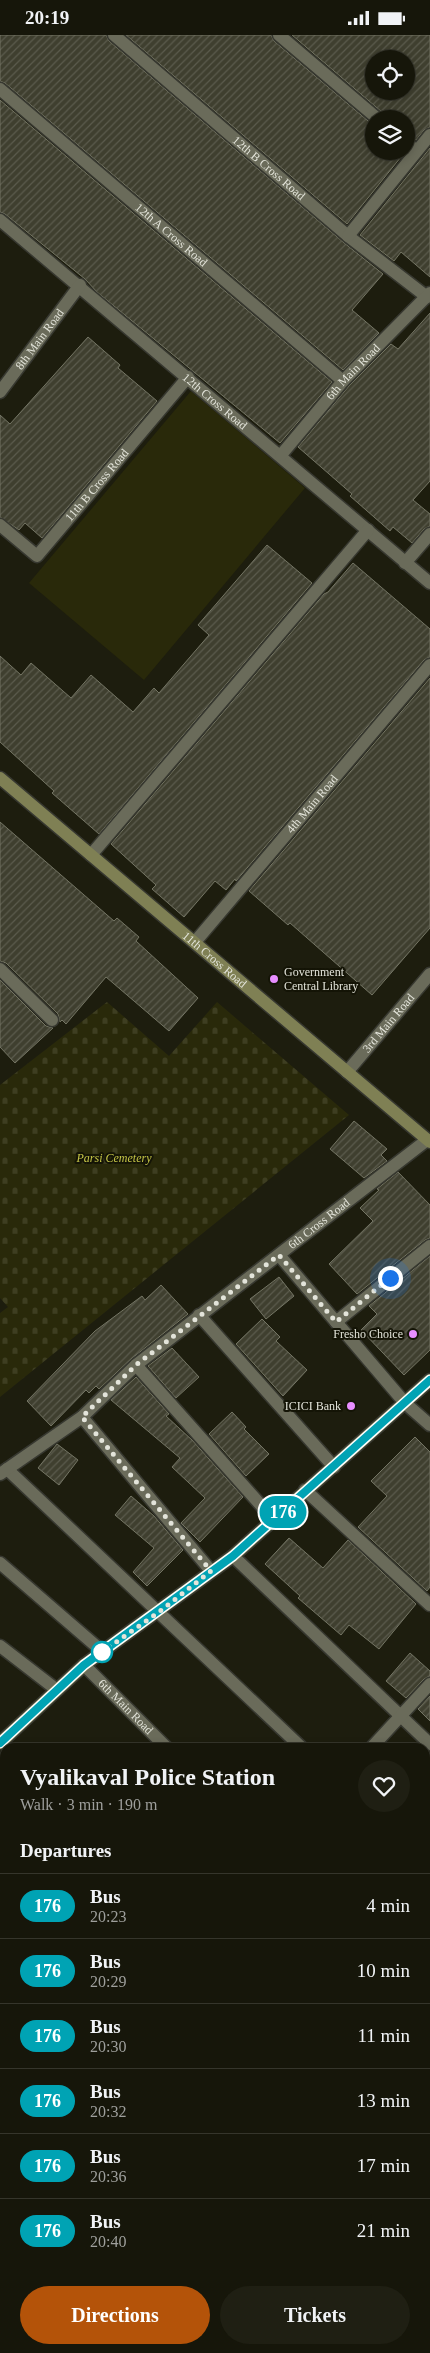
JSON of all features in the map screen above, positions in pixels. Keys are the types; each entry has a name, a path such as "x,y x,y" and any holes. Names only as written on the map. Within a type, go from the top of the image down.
{"street":[{"name":"12th B Cross Road","path":"114,35 348,236 428,295"},
{"path":"279,35 367,110"},
{"name":"12th A Cross Road","path":"0,89 343,381"},
{"path":"415,144 430,135"},
{"path":"348,236 402,160"},
{"name":"12th Cross Road","path":"0,220 80,285 430,583"},
{"name":"8th Main Road","path":"0,392 80,285"},
{"name":"6th Main Road","path":"281,455 343,381 428,295"},
{"name":"11th B Cross Road","path":"0,525 37,556 188,377"},
{"path":"91,855 368,530"},
{"path":"405,563 430,534"},
{"name":"4th Main Road","path":"195,942 430,665"},
{"name":"11th Cross Road","path":"0,778 429,1141"},
{"path":"0,969 52,1020"},
{"name":"3rd Main Road","path":"347,1072 430,974"},
{"name":"6th Cross Road","path":"4,1471 82,1417 136,1365 429,1141"},
{"path":"336,1322 430,1246"},
{"path":"279,1255 405,1403 430,1425"},
{"path":"199,1315 334,1467"},
{"path":"136,1365 274,1520"},
{"path":"4,1743 84,1665 159,1612 233,1556 305,1490 334,1467 430,1381"},
{"path":"82,1417 211,1571"},
{"path":"4,1471 159,1612 298,1743"},
{"path":"305,1490 430,1605"},
{"path":"233,1556 429,1743"},
{"path":"0,1563 103,1652"},
{"path":"0,1646 57,1690"},
{"name":"6th Main Road","path":"84,1665 162,1743"},
{"path":"375,1743 430,1684"}],"green space":[{"path":"191,391 305,488 144,680 29,583"},
{"name":"Parsi Cemetery","path":"107,1002 169,1056 217,1002 349,1115 0,1397 0,1313 8,1307 0,1298 0,1085"}],"building":[{"path":"0,35 106,35 109,41 343,242 383,274 352,310 379,333 343,370 5,83 0,81"},
{"path":"126,35 271,35 274,41 365,118 365,160 399,160 347,224"},
{"path":"292,35 430,35 430,127 424,130 416,140 415,110 380,110 368,100 415,100 415,50 365,50 365,98"},
{"path":"0,100 332,382 280,443 97,292 85,279 5,214 0,212"},
{"path":"430,148 430,277 401,252 394,261 360,235"},
{"path":"430,313 430,481 413,500 430,514 430,526 424,529 412,543 393,527 390,531 350,496 352,494 298,447 349,386 391,344 398,349"},
{"path":"88,337 120,365 118,368 157,401 42,538 25,523 19,530 0,517 0,415 10,424"},
{"path":"267,545 312,583 99,834 52,793 54,791 0,742 0,656 21,675 31,663 71,698 91,675 133,712 154,688 159,693 209,635 198,625"},
{"path":"353,563 430,629 430,657 424,660 236,881 235,879 226,890 215,881 184,917 152,889 156,885 111,844 324,594 328,592"},
{"path":"430,678 430,928 372,995 290,923 288,925 249,891"},
{"path":"0,822 114,921 117,918 139,937 136,941 198,998 169,1031 106,977 66,1024 62,1020 60,1022 58,1014 6,963 0,961"},
{"path":"0,980 46,1026 53,1028 15,1063 0,1047"},
{"path":"354,1121 387,1149 381,1155 387,1161 364,1178 330,1149"},
{"path":"398,1172 430,1205 430,1238 357,1294 329,1264 373,1221 360,1208 379,1190 377,1189"},
{"path":"430,1256 430,1350 404,1375 361,1330 377,1314 369,1306"},
{"path":"279,1277 294,1296 266,1319 250,1299"},
{"path":"161,1285 188,1314 131,1359 99,1389 96,1386 89,1393 86,1390 51,1426 27,1401 95,1331 142,1296 145,1300"},
{"path":"262,1319 280,1337 276,1341 307,1370 283,1396 236,1344"},
{"path":"172,1348 199,1377 176,1398 148,1366"},
{"path":"136,1377 169,1414 166,1416 192,1440 243,1497 200,1542 181,1523 205,1498 172,1467 180,1458 111,1400"},
{"path":"232,1412 246,1427 244,1429 269,1454 246,1476 209,1434"},
{"path":"415,1437 430,1452 430,1587 427,1591 358,1527 387,1496 371,1481"},
{"path":"57,1444 78,1460 59,1485 38,1468"},
{"path":"131,1496 154,1516 183,1550 147,1586 133,1572 154,1548 115,1515"},
{"path":"289,1538 323,1568 348,1540 416,1604 379,1649 349,1625 341,1635 298,1598 300,1596 265,1564"},
{"path":"410,1653 430,1671 430,1676 424,1679 406,1698 386,1681"},
{"path":"430,1696 430,1721 418,1709"}],"bus line":[{"name":"176","path":"0,1743 84,1665 159,1612 233,1556 430,1380"}],"place":[{"name":"Government Central Library","path":"274,979"},
{"name":"Fresho Choice","path":"413,1334"},
{"name":"ICICI Bank","path":"351,1406"}],"route":[{"path":"102,1652 159,1612 211,1571 82,1417 136,1365 279,1255 336,1322 390,1278"}]}
